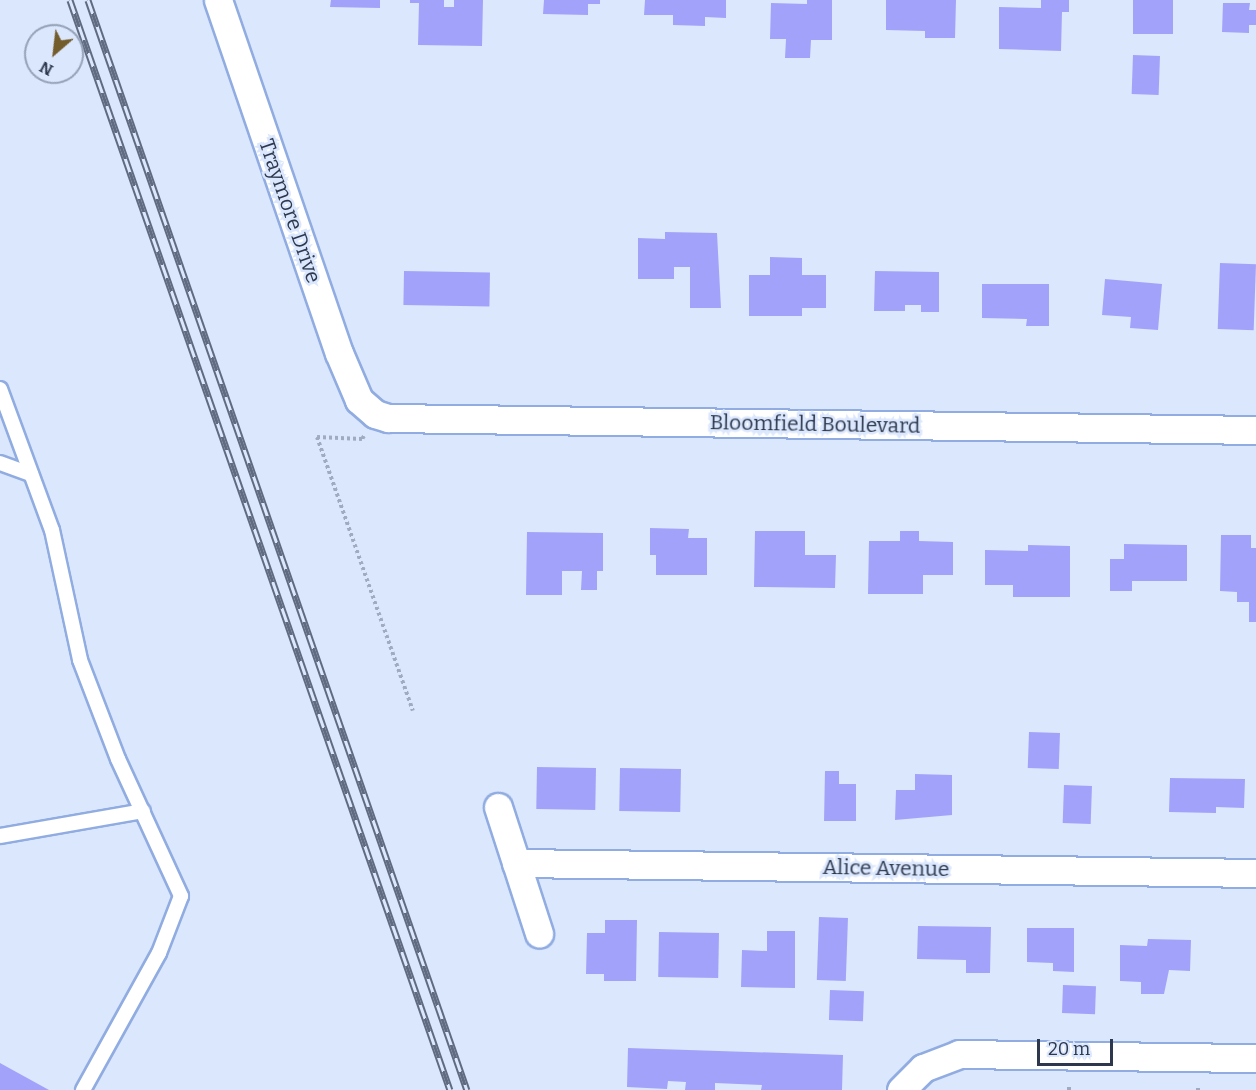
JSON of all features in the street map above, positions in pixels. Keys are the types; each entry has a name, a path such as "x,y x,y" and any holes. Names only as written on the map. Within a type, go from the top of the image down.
{"street":[{"name":"Traymore Drive","path":"218,0 339,353 359,400 375,414"},
{"name":"Bloomfield Boulevard","path":"375,414 388,418 1256,430"},
{"path":"498,807 539,933"},
{"name":"Alice Avenue","path":"516,863 1256,873"},
{"path":"901,1090 923,1068 959,1054 1256,1058"}],"lane":[{"path":"0,389 52,530 80,660 181,896 159,953 83,1090"},
{"path":"0,463 31,474"},
{"path":"0,836 143,811"}],"path":[{"path":"375,414 362,439 317,437 413,711"}],"building":[{"path":"331,0 380,0 380,8 330,7"},
{"path":"410,0 444,0 444,7 454,7 454,0 483,0 482,46 418,45 419,3 410,3"},
{"path":"544,0 600,0 600,4 588,4 588,15 543,14"},
{"path":"645,0 726,0 726,18 705,17 705,26 673,25 673,15 644,15"},
{"path":"807,0 832,0 832,40 811,40 810,58 785,58 786,39 770,39 771,3 807,4"},
{"path":"886,0 956,0 955,38 925,38 925,31 886,30"},
{"path":"1041,0 1069,0 1069,12 1062,12 1061,51 999,49 999,7 1041,8"},
{"path":"1133,0 1173,0 1173,34 1133,34"},
{"path":"1223,3 1250,3 1249,10 1256,10 1256,25 1249,25 1249,33 1222,32"},
{"path":"1133,55 1160,56 1159,95 1132,94"},
{"path":"665,232 717,233 721,308 690,308 690,267 674,267 674,279 638,279 638,238 665,239"},
{"path":"770,257 802,258 802,275 826,275 826,308 802,308 802,316 749,316 749,275 770,275"},
{"path":"1220,263 1256,264 1254,330 1218,329"},
{"path":"404,271 490,273 489,306 403,305"},
{"path":"875,271 939,272 939,312 921,312 921,305 905,305 905,311 874,311"},
{"path":"1105,279 1162,284 1158,330 1130,328 1131,317 1102,315"},
{"path":"982,284 1049,284 1049,326 1026,326 1027,319 982,318"},
{"path":"650,528 689,529 688,538 707,538 707,575 656,575 656,555 650,555"},
{"path":"755,531 805,531 805,555 836,555 835,588 754,587"},
{"path":"900,531 919,531 919,541 953,542 953,575 923,575 923,594 868,594 869,541 900,541"},
{"path":"527,532 603,533 603,571 597,571 597,590 581,590 582,571 562,571 562,595 526,595"},
{"path":"1221,535 1251,535 1251,548 1256,548 1256,622 1249,622 1249,602 1237,602 1237,592 1220,591"},
{"path":"1124,544 1187,545 1187,581 1132,581 1132,591 1110,591 1110,559 1124,559"},
{"path":"1028,545 1070,546 1070,597 1013,597 1013,585 985,585 985,550 1028,551"},
{"path":"1029,732 1060,733 1059,769 1028,768"},
{"path":"537,767 596,768 595,810 536,809"},
{"path":"620,768 681,769 680,812 619,811"},
{"path":"825,771 839,771 839,784 856,784 856,821 824,821"},
{"path":"915,774 952,775 952,815 895,820 896,790 915,790"},
{"path":"1170,778 1245,779 1244,808 1216,807 1216,813 1169,812"},
{"path":"1064,785 1092,786 1091,824 1063,823"},
{"path":"819,917 848,918 846,981 817,980"},
{"path":"605,920 637,920 636,981 604,981 604,974 586,974 587,933 605,933"},
{"path":"918,926 991,927 990,973 966,973 966,960 917,959"},
{"path":"1027,928 1074,928 1074,972 1053,971 1053,963 1027,962"},
{"path":"767,931 795,931 795,988 741,987 742,950 767,951"},
{"path":"659,932 719,933 718,978 658,977"},
{"path":"1148,939 1191,940 1190,971 1169,970 1164,994 1141,994 1141,982 1120,981 1120,945 1147,946"},
{"path":"1063,985 1096,986 1095,1014 1062,1013"},
{"path":"830,990 864,991 863,1021 829,1020"},
{"path":"628,1048 843,1055 842,1090 761,1090 762,1085 715,1083 715,1090 685,1090 686,1082 668,1081 667,1089 627,1087"},
{"path":"0,1063 49,1090 0,1090"}],"railway":[{"path":"70,0 450,1090"},
{"path":"88,0 467,1090"}]}
